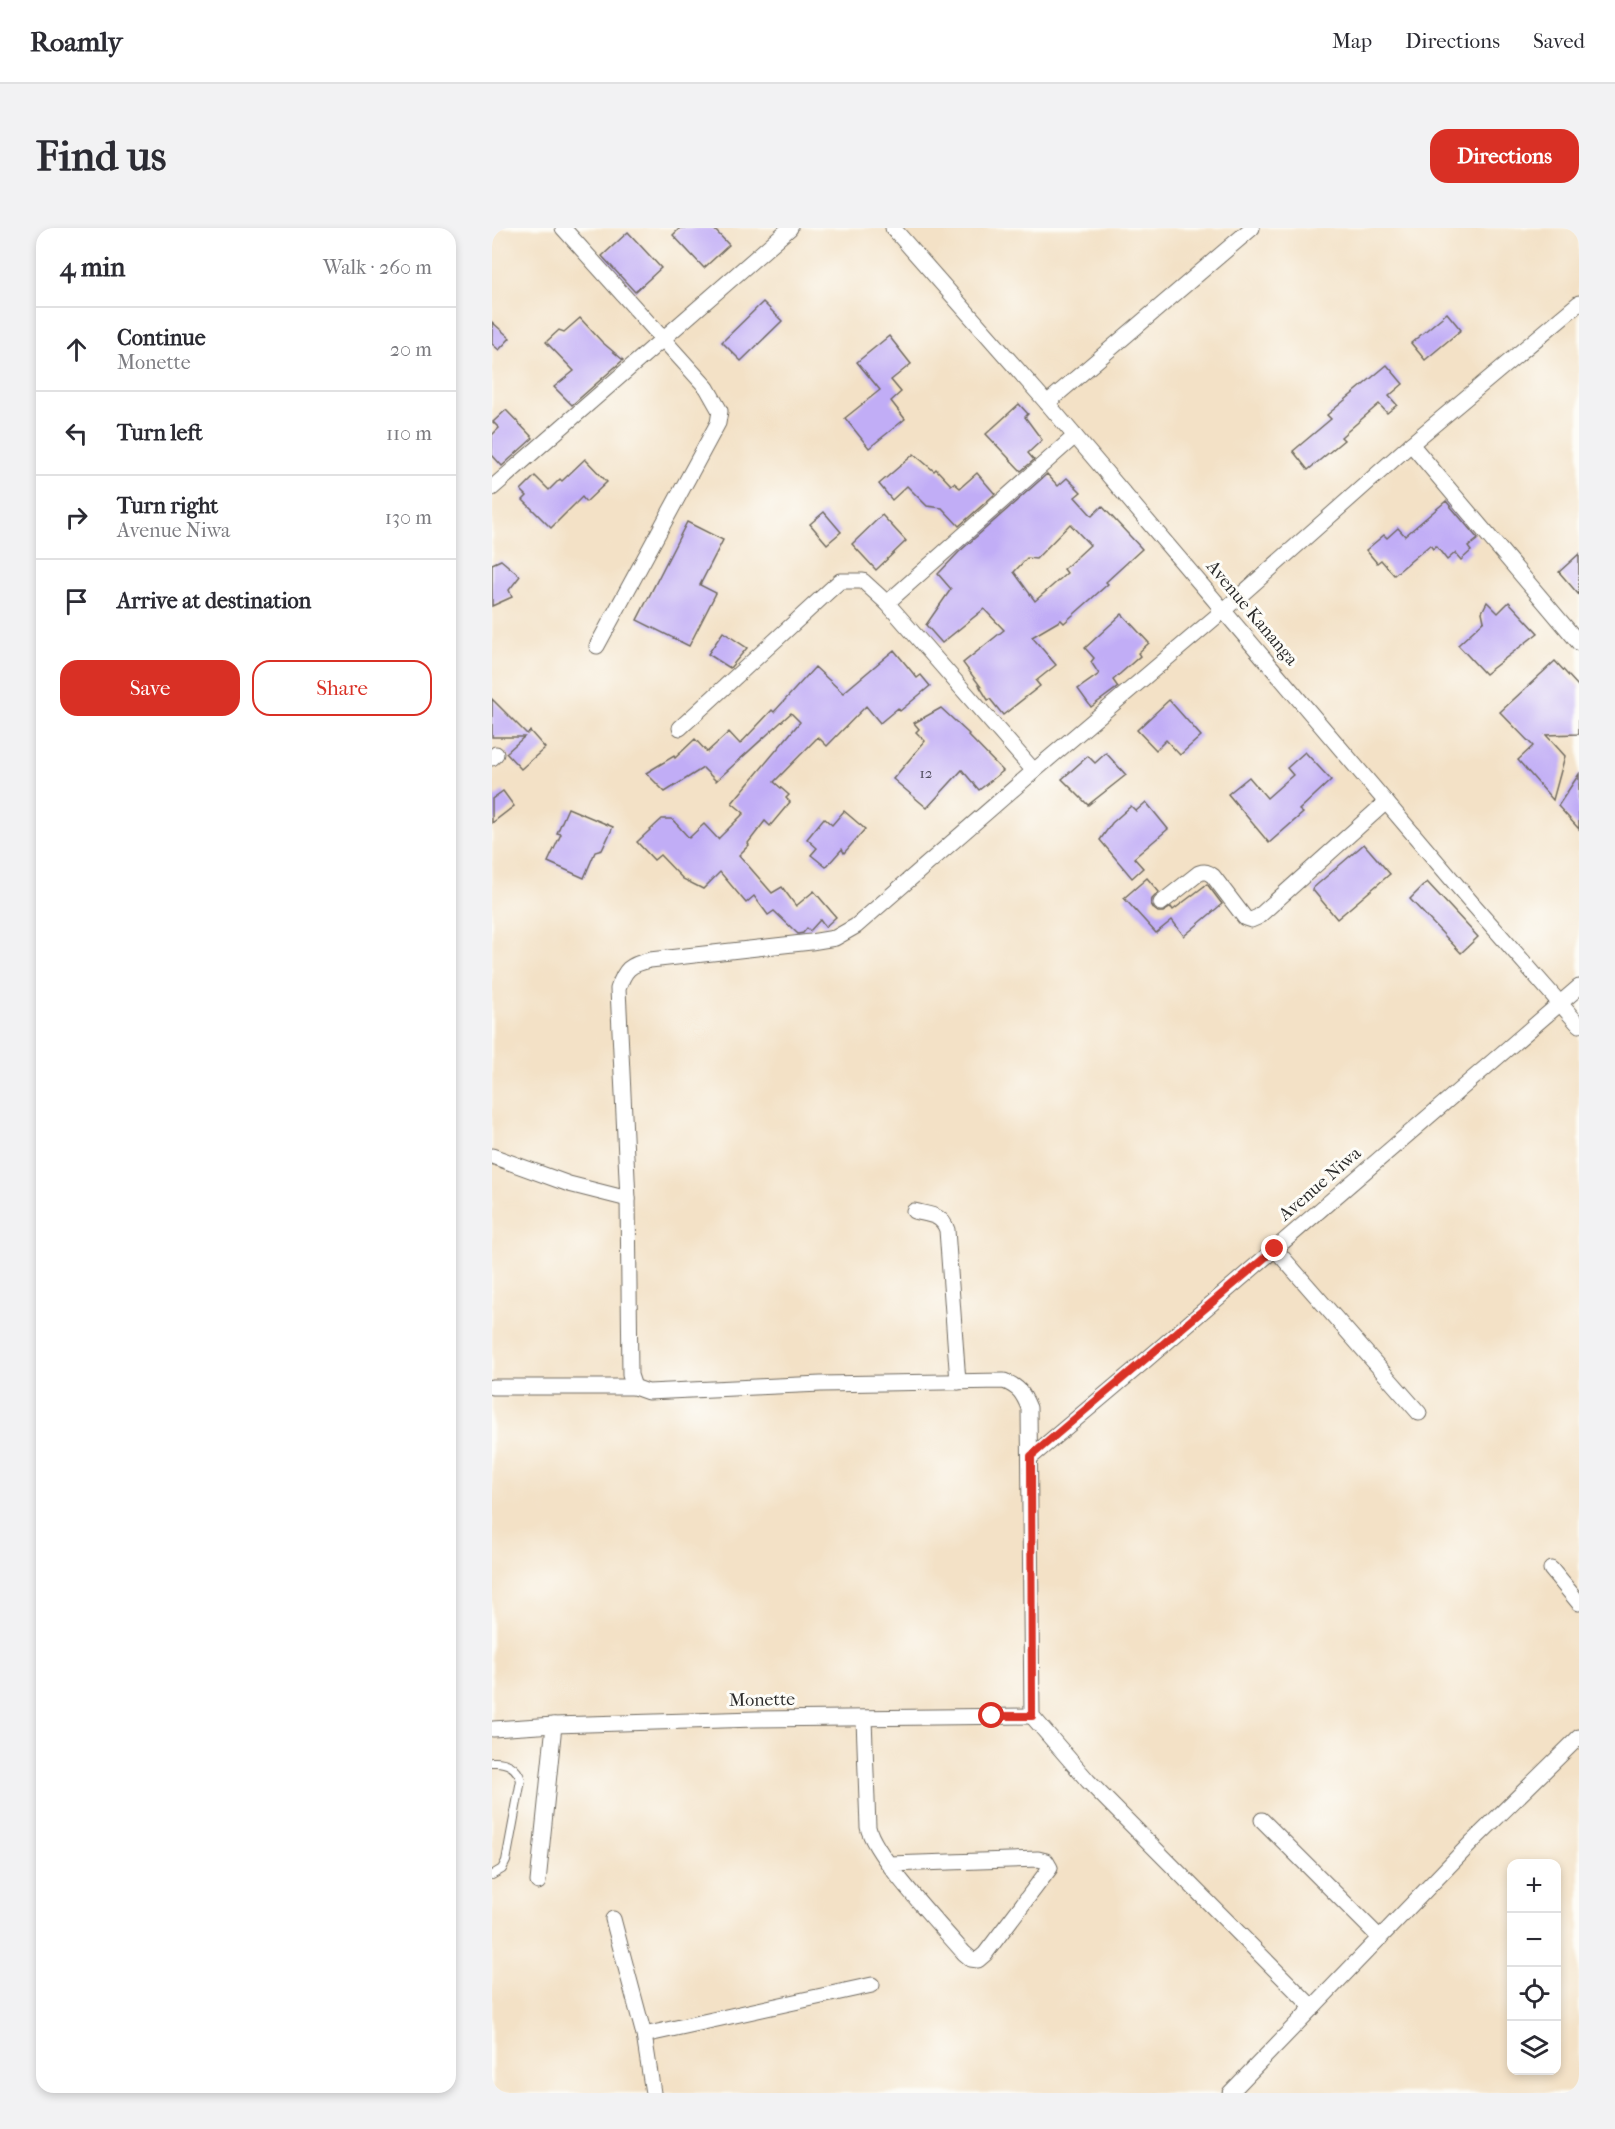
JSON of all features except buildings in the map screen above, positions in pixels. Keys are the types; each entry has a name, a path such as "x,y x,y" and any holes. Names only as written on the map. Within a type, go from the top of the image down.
{"street":[{"path":"563,228 707,388 720,411 718,423 597,646"},
{"path":"492,488 790,228"},
{"name":"Avenue Kananga","path":"894,228 1047,403 1579,1025"},
{"path":"1047,403 1252,228"},
{"path":"634,1387 630,1375 628,1199 618,989 623,974 634,964 650,960 836,938 856,926 1224,610 1411,444 1579,303"},
{"path":"887,603 1075,436"},
{"path":"1411,444 1579,643"},
{"path":"680,728 840,581 863,581 887,603 1034,771"},
{"path":"1161,903 1203,871 1213,876 1245,918 1251,920 1258,917 1386,802"},
{"name":"Avenue Niwa","path":"1031,1456 1579,987"},
{"path":"492,1156 569,1185 628,1199"},
{"path":"914,1211 938,1217 944,1221 947,1230 958,1382"},
{"path":"1275,1249 1419,1413"},
{"path":"492,1388 634,1387 648,1392 821,1384 1004,1381 1016,1386 1023,1393 1029,1408 1032,1716 1088,1781 1312,2008"},
{"path":"1551,1569 1579,1603"},
{"name":"Monette","path":"494,1729 756,1719 1032,1716"},
{"path":"864,1719 870,1837 889,1864 971,1959 978,1960 1050,1868 1046,1861 1038,1859 889,1864"},
{"path":"538,1882 554,1725"},
{"path":"1230,2093 1473,1841 1579,1737"},
{"path":"1262,1820 1380,1938"},
{"path":"613,1918 644,2034 653,2093"},
{"path":"644,2034 872,1984"}],"lane":[{"path":"492,1762 512,1766 519,1771 521,1780 506,1861 502,1869 492,1875"}],"route":[{"path":"992,1716 1032,1716 1031,1456 1275,1249"}]}
